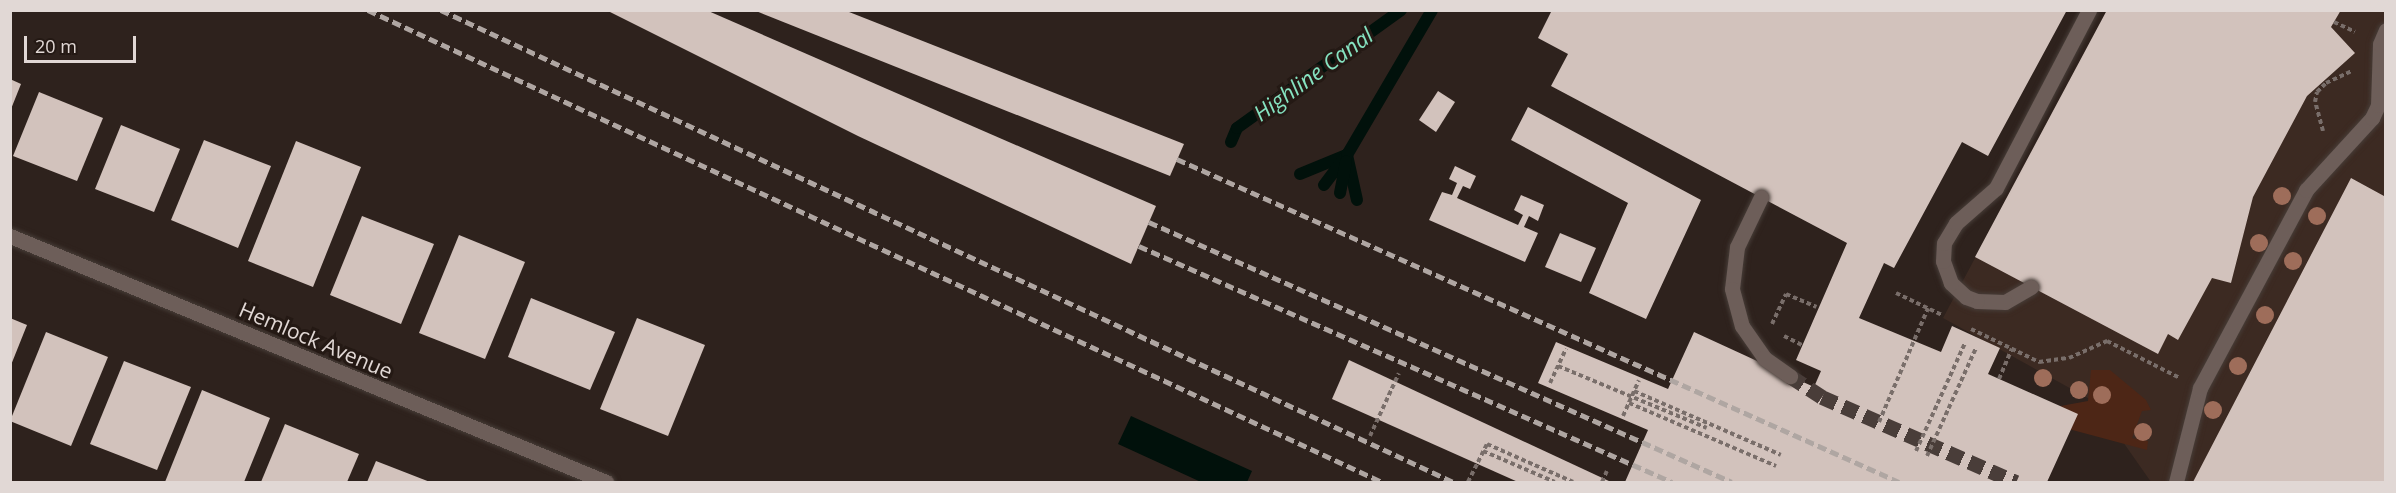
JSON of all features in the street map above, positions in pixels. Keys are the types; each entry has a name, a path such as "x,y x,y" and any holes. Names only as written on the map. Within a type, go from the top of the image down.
{"street":[{"path":"2031,287 2005,302 1977,302 1952,283 1943,261 1944,243 1956,223 2002,191 2089,10"},
{"path":"2176,483 2200,388 2306,190 2372,118 2378,105 2380,44 2385,30"},
{"path":"1761,198 1737,247 1732,289 1742,326 1764,358 1790,376"},
{"name":"Hemlock Avenue","path":"10,236 606,483"}],"path":[{"path":"2318,125 2316,91 2326,83 2352,71"},
{"path":"1896,292 1948,318"},
{"path":"1770,330 1786,294 1816,307"},
{"path":"1879,422 1928,308"},
{"path":"1968,328 1978,335 2039,362 2069,358 2107,341 2200,388"},
{"path":"1780,335 1802,345"},
{"path":"1916,451 1965,343"},
{"path":"1550,384 1566,348"},
{"path":"1928,456 1976,348"},
{"path":"2000,379 2012,349"},
{"path":"1558,366 1707,428"},
{"path":"1370,436 1398,373"},
{"path":"1623,416 1639,380"},
{"path":"1634,391 1781,455"},
{"path":"1629,403 1776,466"},
{"path":"1468,482 1487,444 1574,483"},
{"path":"1483,451 1555,483"},
{"path":"1602,483 1607,471"}],"shaded area":[{"path":"2107,11 2385,11 2385,482 2151,482 2095,402 1943,318"},
{"path":"2091,370 2110,370 2146,400 2151,410 2142,411 2132,438 2148,441 2147,450 2050,424 2055,407 2088,401"},
{"path":"1131,416 1252,471 1247,482 1201,482 1118,444"}],"building":[{"path":"606,10 706,10 1156,206 1131,264 858,136"},
{"path":"844,10 1184,144 1170,176 756,11"},
{"path":"1552,10 2067,10 1988,156 1962,142 1894,268 1884,263 1859,318 1941,352 1952,326 2000,348 1988,374 2078,414 2047,482 1625,482 1648,430 1538,383 1556,342 1668,389 1694,332 1814,387 1821,371 1796,360 1847,243 1551,86 1568,54 1538,38"},
{"path":"2107,10 2341,10 2331,27 2355,53 2307,96 2253,197 2231,283 2212,278 2178,340 2168,334 2158,354 1975,257"},
{"path":"10,79 21,84 11,109 10,109"},
{"path":"1438,91 1455,102 1436,132 1419,120"},
{"path":"39,92 103,118 77,181 13,156"},
{"path":"1528,107 1701,200 1646,319 1589,293 1628,203 1511,140"},
{"path":"121,125 180,149 154,212 95,189"},
{"path":"204,140 271,166 238,248 171,220"},
{"path":"296,141 361,167 313,287 248,261"},
{"path":"1455,166 1476,176 1470,189 1463,186 1457,198 1518,225 1523,215 1514,210 1521,195 1544,205 1538,221 1529,216 1524,227 1538,233 1525,262 1429,220 1442,192 1452,195 1457,183 1449,179"},
{"path":"2351,178 2384,196 2386,192 2386,482 2193,482"},
{"path":"362,216 434,244 401,324 330,295"},
{"path":"1560,233 1596,248 1581,282 1545,267"},
{"path":"459,235 525,262 485,359 419,333"},
{"path":"531,298 615,332 590,390 508,357"},
{"path":"10,318 27,325 11,365 10,365"},
{"path":"637,318 705,345 668,436 600,409"},
{"path":"46,332 108,357 71,446 10,421"},
{"path":"1349,360 1611,482 1518,482 1332,399"},
{"path":"124,361 191,387 157,470 90,444"},
{"path":"202,390 270,418 244,482 165,482"},
{"path":"285,424 359,454 347,482 261,482"},
{"path":"376,461 430,482 367,482"}],"waterway":[{"name":"Highline Canal","path":"1231,142 1237,128 1401,10"},
{"path":"1324,185 1347,155 1432,10"},
{"path":"1300,174 1346,155"},
{"path":"1347,155 1357,200"},
{"path":"1340,193 1346,162"}],"tunnel":[{"path":"1790,376 1822,397 2016,482"}],"railway":[{"path":"368,10 1382,482"},
{"path":"441,10 1453,482"},
{"path":"1177,159 1899,482"},
{"path":"1149,222 1732,482"},
{"path":"1139,246 1672,482"}]}
